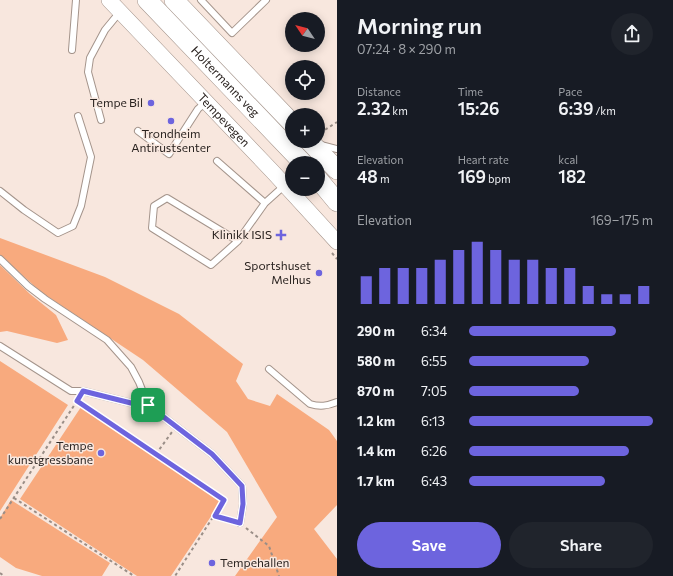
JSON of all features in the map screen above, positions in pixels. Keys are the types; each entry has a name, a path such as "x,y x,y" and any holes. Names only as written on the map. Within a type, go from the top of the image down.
{"main road":[{"name":"Holtermanns veg","path":"147,0 296,156"},
{"name":"Holtermanns veg","path":"174,0 285,116"},
{"path":"320,148 337,170"},
{"path":"325,187 337,202"}],"street":[{"name":"Tempevegen","path":"109,0 285,185"},
{"name":"Tempevegen","path":"295,196 337,242"}],"lane":[{"path":"72,50 76,0"},
{"path":"201,0 232,33 266,0"},
{"path":"101,120 88,72 90,58 105,30 120,12"},
{"path":"138,131 169,154 198,109 206,102"},
{"path":"0,191 24,210 58,233 73,226 81,206 91,157 78,116"},
{"path":"325,144 337,149"},
{"path":"217,161 265,203"},
{"path":"238,241 167,198 154,206 152,228 211,265 238,241 265,203 285,185"},
{"path":"0,259 28,286 45,299 107,340 131,367 148,405 212,454 242,486 243,504 240,523"},
{"path":"0,346 71,391 83,391 139,405 148,405"},
{"path":"269,369 310,404 328,406 337,402"}],"path":[{"path":"325,130 337,122"},
{"path":"0,519 83,391"},
{"path":"77,401 224,500 175,576"},
{"path":"156,454 177,426"},
{"path":"14,498 134,576"},
{"path":"215,516 240,523 269,546 279,576"},
{"path":"0,573 4,576"}],"shaded area":[{"path":"0,238 105,277 179,314 243,364 236,381 248,399 270,406 277,394 329,430 337,441 337,505 314,529 337,559 337,576 235,576 277,517 227,432 143,360 41,292 0,255"},
{"path":"0,265 30,294 56,315 68,340 57,343 7,331 0,332"},
{"path":"0,361 68,405 0,511"},
{"name":"Tempe kunstgressbane","path":"81,407 222,500 171,576 137,576 20,499"},
{"path":"11,500 110,563 102,576 42,576 16,568 0,557 0,518"}],"place":[{"name":"Tempe Bil","path":"151,103"},
{"name":"Trondheim Antirustsenter","path":"171,121"},
{"name":"Klinikk ISIS","path":"281,235"},
{"name":"Sportshuset Melhus","path":"319,273"},
{"name":"Tempe kunstgressbane","path":"101,453"},
{"name":"Tempehallen","path":"212,563"}],"route":[{"path":"83,391 139,405 148,405 212,454 242,486 243,504 240,523 215,516 224,500 77,401 83,391"}]}
